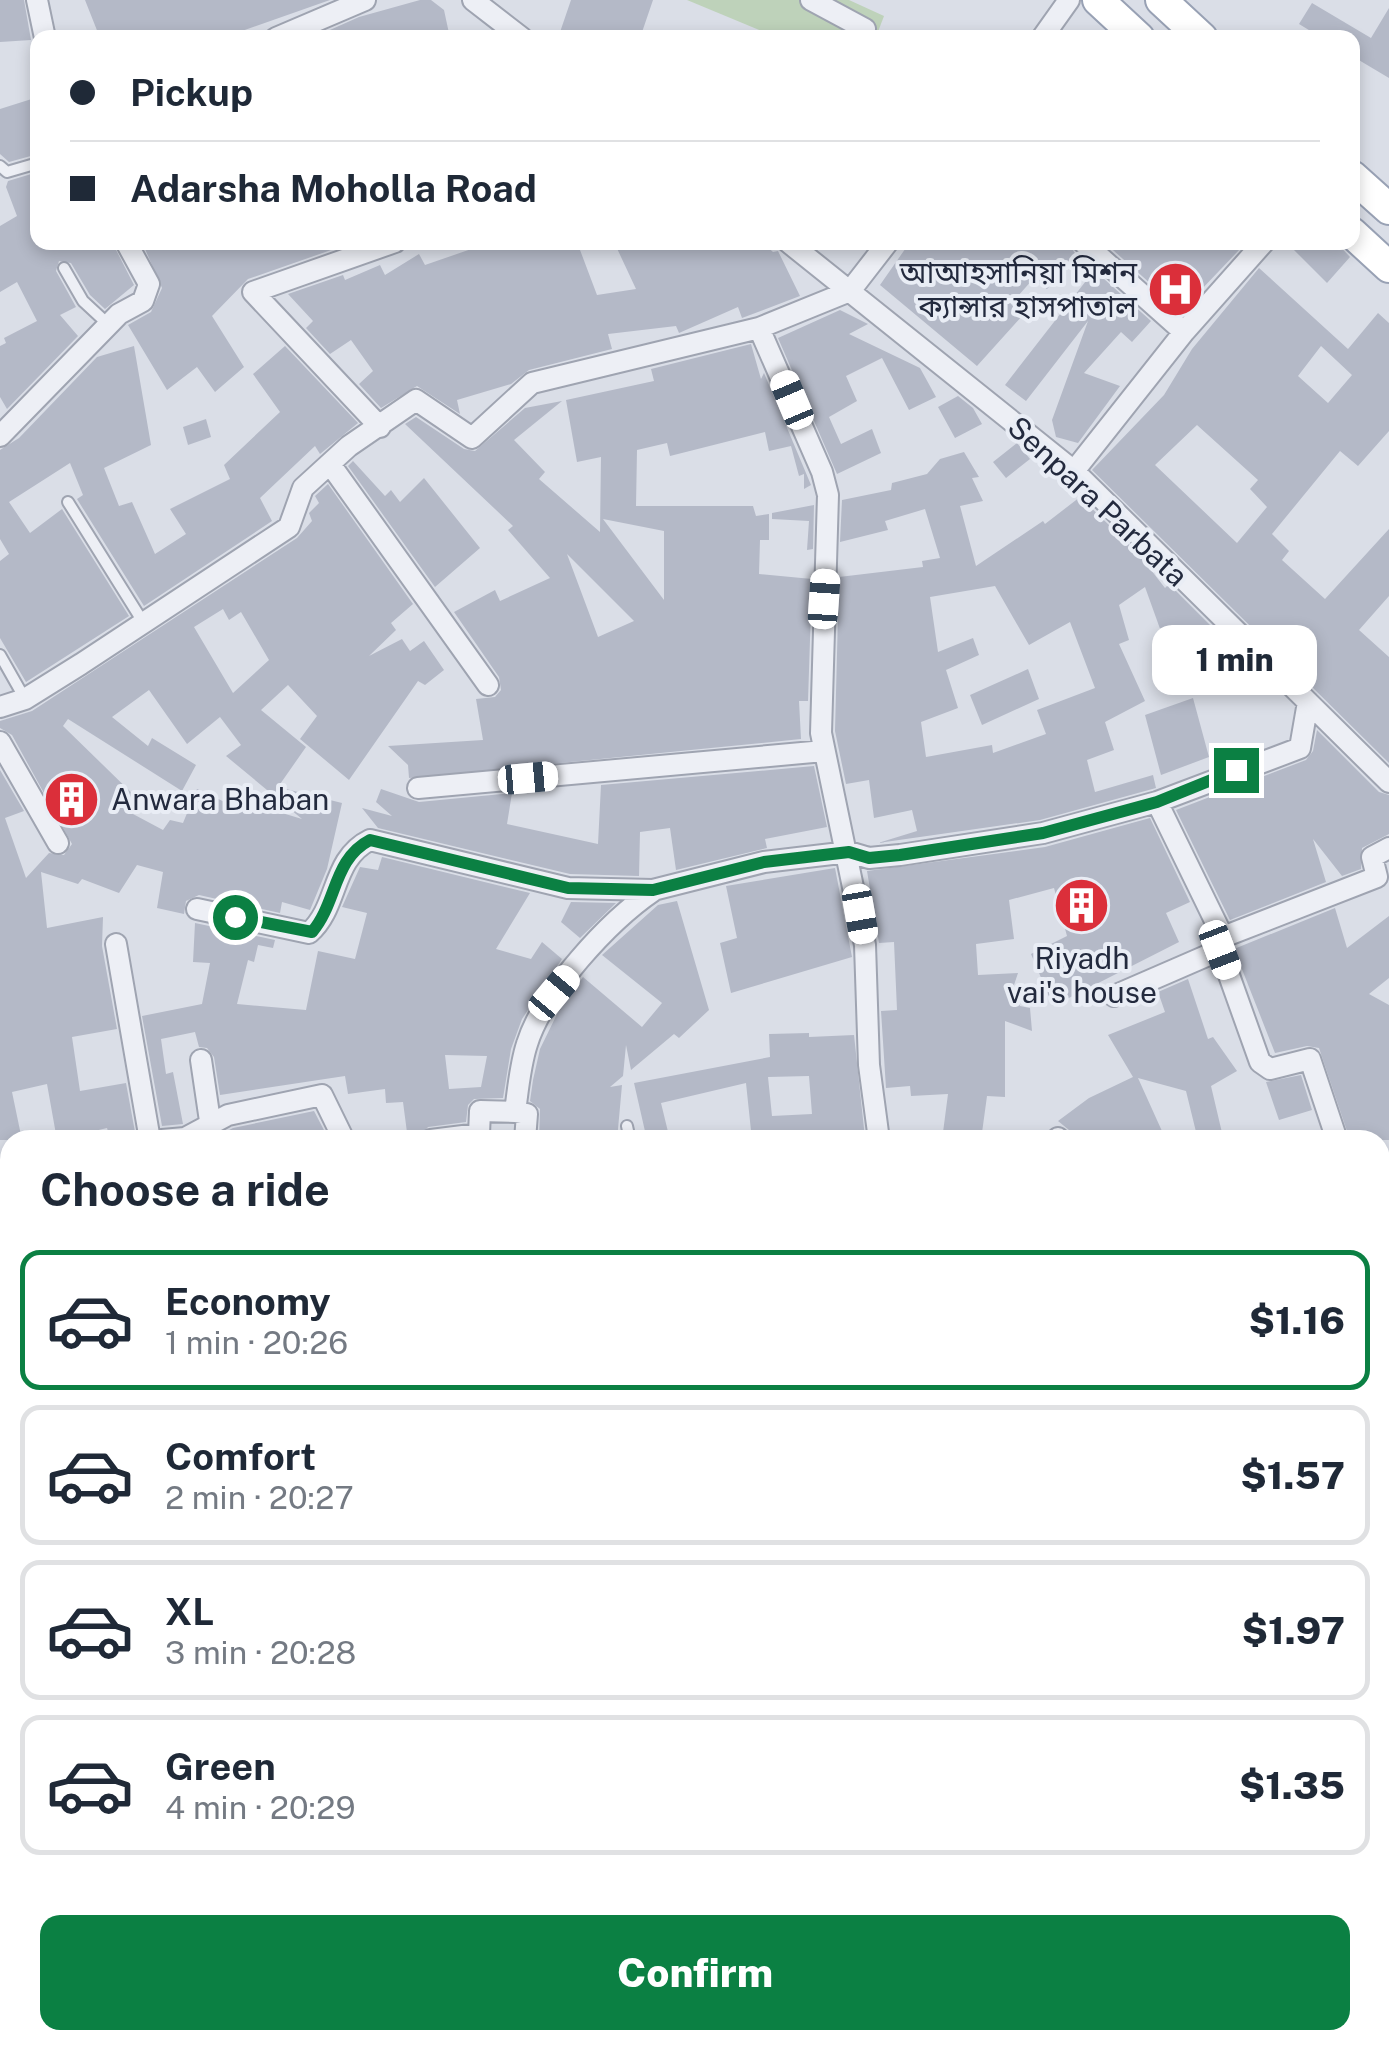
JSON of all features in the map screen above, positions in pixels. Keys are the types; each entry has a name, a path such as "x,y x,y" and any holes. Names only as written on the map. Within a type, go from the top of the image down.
{"main road":[{"path":"1098,0 1130,30"},
{"path":"1161,0 1193,30"},
{"path":"1360,183 1389,209"},
{"path":"1360,240 1389,266"}],"street":[{"path":"37,0 43,30"},
{"path":"295,30 365,0"},
{"path":"473,0 512,30"},
{"path":"812,0 865,30"},
{"path":"1048,30 1069,0"},
{"path":"0,436 111,327 119,314 143,301 148,292 130,250"},
{"path":"372,250 253,292 380,427"},
{"name":"Senpara Parbata","path":"798,250 1074,471 1389,782"},
{"path":"0,707 25,699 290,527 303,488 349,446 419,400 472,438 532,383 759,328 850,291 882,250"},
{"path":"1092,250 1184,332"},
{"path":"1074,471 1184,332 1257,250"},
{"path":"759,328 815,454 828,494 820,677 824,751 849,852 865,945 869,1065 878,1130"},
{"path":"330,464 488,685"},
{"path":"198,909 309,933 322,920 345,860 370,840 568,888 653,890 764,862 849,852 869,858 900,855 1043,833 1157,802 1300,748 1308,702"},
{"path":"0,742 58,843"},
{"path":"418,788 824,751"},
{"path":"1157,802 1222,944 1265,1068 1310,1059 1333,1130"},
{"path":"1114,996 1222,944 1377,878 1372,856 1389,848"},
{"path":"515,1112 526,1044 536,1020 612,926 653,890"},
{"path":"116,944 148,1130"},
{"path":"200,1060 210,1121"},
{"path":"197,1130 210,1121 322,1094 339,1130"},
{"path":"478,1130 479,1111 527,1114 526,1130"}],"lane":[{"path":"0,166 3,172 30,165"},
{"path":"64,268 83,301 111,327"},
{"path":"68,502 144,623"},
{"path":"0,655 25,699"},
{"path":"627,1126 628,1130"}],"green space":[{"path":"687,0 849,0 884,16 879,30 759,30"}],"building":[{"path":"0,0 24,0 30,40 0,42"},
{"path":"85,0 330,0 245,30 97,30"},
{"path":"431,0 444,10 448,30 330,30 359,17"},
{"path":"571,0 653,0 643,30 561,30"},
{"path":"1312,3 1358,30 1309,30 1299,24"},
{"path":"1389,8 1389,78 1360,61 1360,31 1371,38"},
{"path":"30,100 30,156 9,162 0,154 0,109"},
{"path":"30,174 30,250 116,250 134,285 105,309 90,295 71,263 59,261 56,271 76,307 60,315 78,336 7,409 0,397 0,346 6,343 4,338 37,321 17,282 0,292 0,226 17,216 6,187 8,181"},
{"path":"145,250 331,250 248,279 212,316 244,367 215,392 197,367 167,390 128,325 151,312 162,288"},
{"path":"468,250 580,250 597,295 636,289 618,250 771,250 778,251 800,296 742,318 738,307 679,333 676,326 608,334 612,349 529,370 511,384 457,400 460,414 417,386 381,408 359,384 373,371 351,340 330,354 306,328 313,321 288,294 343,275 345,280 380,265 385,275 419,254 425,265"},
{"path":"904,250 1073,250 1151,321 1132,342 1121,332 1084,373 1120,386 1078,443 1056,437 1052,420 1088,321 1026,401 1005,385 1089,277 1072,262 1047,289 1033,279 1011,304 1023,315 977,366 880,285"},
{"name":"আআহসানিয়া মিশন ক্যান্সার হাসপাতাল","path":"1113,250 1239,250 1181,311"},
{"path":"1294,250 1343,250 1350,257 1327,283"},
{"path":"1259,268 1348,349 1378,313 1389,323 1389,431 1358,466 1340,451 1272,534 1289,551 1282,560 1325,599 1389,529 1389,596 1359,630 1389,657 1389,763 1092,470 1164,395 1192,349","holes":["1321,346 1352,375 1328,403 1298,376","1197,425 1258,480 1250,489 1267,507 1237,543 1155,465"]},
{"path":"840,310 868,324 849,334 920,368 936,397 909,410 882,358 846,376 857,401 829,417 841,444 872,429 881,453 837,474 778,338"},
{"path":"751,344 761,379 764,373 811,485 804,489 804,474 799,476 791,446 769,451 765,432 670,456 667,443 637,450 636,506 753,506 756,516 769,514 769,540 760,540 759,574 812,579 808,701 799,701 801,739 409,778 408,765 388,746 483,740 476,699 495,697 501,690 499,677 454,612 495,590 500,601 550,578 508,530 513,526 405,424 416,417 464,449 475,451 525,408 562,401 514,440 545,472 539,479 600,532 601,457 577,462 566,400 654,381 651,369","holes":["603,519 664,531 664,600","567,554 634,621 598,637"]},
{"path":"134,346 151,445 104,468 119,506 132,502 155,554 186,534 170,509 230,479 224,465 280,412 253,374 285,346 358,423 320,454 315,446 260,498 272,521 144,606 77,499 83,495 70,463 9,502 30,533 62,509 129,616 26,682 0,638 0,561 9,554 0,539 0,450 19,438 97,357"},
{"path":"958,396 973,408 982,424 955,438 938,407"},
{"path":"206,419 211,437 188,445 183,427"},
{"path":"1017,443 1030,459 1006,478 993,462"},
{"path":"964,452 979,477 972,478 983,501 960,506 976,566 1043,521 1045,524 1080,497 1137,552 1165,588 1169,584 1243,658 1214,694 1168,651 1145,587 1119,605 1129,640 1119,644 1145,701 1105,722 1114,750 1087,760 1095,792 1153,775 1156,788 1040,820 878,843 917,831 912,810 874,818 869,780 846,784 835,731 839,577 923,567 922,561 940,558 925,509 885,521 888,530 840,542 842,500 891,490 892,483 927,474 940,459","holes":["995,586 1029,645 1070,622 1095,688 1037,710 1046,734 993,753 992,745 926,757 921,722 958,708 946,670 979,655 973,638 938,652 930,597"]},
{"path":"353,461 385,496 391,490 400,502 424,478 480,548 435,587 348,466"},
{"path":"328,484 413,604 391,623 396,630 369,656 402,639 410,651 424,641 444,670 425,685 418,681 349,780 300,739 317,716 288,685 261,710 306,747 278,787 342,803 327,869 310,910 282,902 280,913 199,895 186,901 184,914 157,908 163,872 137,865 119,893 82,879 78,884 41,872 47,928 103,917 102,946 117,1029 72,1037 80,1091 126,1083 135,1130 55,1130 47,1084 12,1092 20,1130 0,1130 0,770 24,811 5,818 26,878 49,853 64,855 72,844 12,735 0,728 0,721 32,711 297,538 312,521 309,513 319,503 315,496","holes":["223,609 229,620 241,612 269,660 233,693 194,627","149,690 187,744 220,717 241,745 226,756 302,819 233,798 231,805 197,789 183,823 170,820 163,830 133,814 142,803 63,726 68,719 182,791 196,765 152,738 148,746 112,717"]},
{"path":"814,505 813,549 807,550 809,521 772,519 772,513"},
{"path":"1028,669 1039,699 982,725 970,695"},
{"path":"1193,698 1209,757 1161,775 1145,715"},
{"path":"1317,730 1379,792 1389,795 1389,834 1362,848 1361,869 1342,876 1313,839 1326,882 1230,920 1176,810 1306,760 1313,751"},
{"path":"814,766 827,827 765,839 767,848 676,870 670,828 640,832 639,876 570,874 378,828 362,808 392,816 376,802 381,789 419,802 512,793 507,824 598,844 601,785"},
{"path":"1150,818 1190,902 1166,913 1179,942 1053,1006 1031,954 1067,936 1054,888 1009,900 1014,939 976,944 978,975 1018,973 1012,991 1020,1006 1030,1008 1032,1031 1005,1021 1005,1097 987,1096 982,1130 943,1130 948,1094 911,1096 910,1086 886,1088 881,1011 897,1010 894,942 879,943 867,871 1045,847"},
{"path":"382,857 530,893 496,949 531,959 542,942 562,959 522,1019 511,1049 503,1098 474,1099 468,1105 466,1122 407,1130 403,1102 386,1103 385,1089 348,1094 345,1076 220,1095 214,1057 207,1048 199,1047 195,1032 161,1039 166,1074 173,1072 183,1124 162,1126 142,1016 202,1004 210,963 193,962 195,923 275,940 273,948 258,945 254,962 248,960 237,1004 306,1010 318,951 355,959 367,913 342,907 360,867 378,870","holes":["445,1055 487,1056 481,1087 449,1089"]},
{"path":"835,868 852,957 731,993 720,943 737,938 726,886"},
{"path":"677,901 709,1010 679,1038 674,1034 631,1070 626,1045 623,1076 610,1087 622,1085 618,1130 539,1130 540,1109 530,1101 540,1049 559,1010 583,977 642,1027 662,1003 602,955 658,905"},
{"path":"571,902 616,903 580,938 561,922"},
{"path":"1335,908 1347,948 1389,916 1389,978 1369,994 1389,1005 1389,1130 1347,1130 1319,1048 1307,1046 1275,1053 1234,949"},
{"path":"1188,979 1208,1039 1213,1037 1237,1071 1211,1086 1221,1130 1196,1130 1186,1091 1138,1078 1161,1130 1069,1130 1058,1121 1089,1098 1133,1077 1108,1035 1165,1012 1158,992"},
{"path":"769,1034 854,1035 864,1130 751,1130 746,1083 661,1103 668,1130 645,1130 634,1083 770,1057","holes":["809,1076 812,1114 772,1116 768,1077"]},
{"path":"1301,1075 1312,1110 1279,1120 1266,1082"},
{"path":"314,1111 324,1130 229,1130"}],"place":[{"name":"আআহসানিয়া মিশন ক্যান্সার হাসপাতাল","path":"1176,289"},
{"name":"Anwara Bhaban","path":"72,799"},
{"name":"Riyadh vai's house","path":"1082,906"}],"route":[{"path":"235,917 312,932 322,920 345,860 370,840 416,855 568,888 653,890 764,862 849,852 869,858 900,855 1043,833 1157,802 1236,770"}]}
